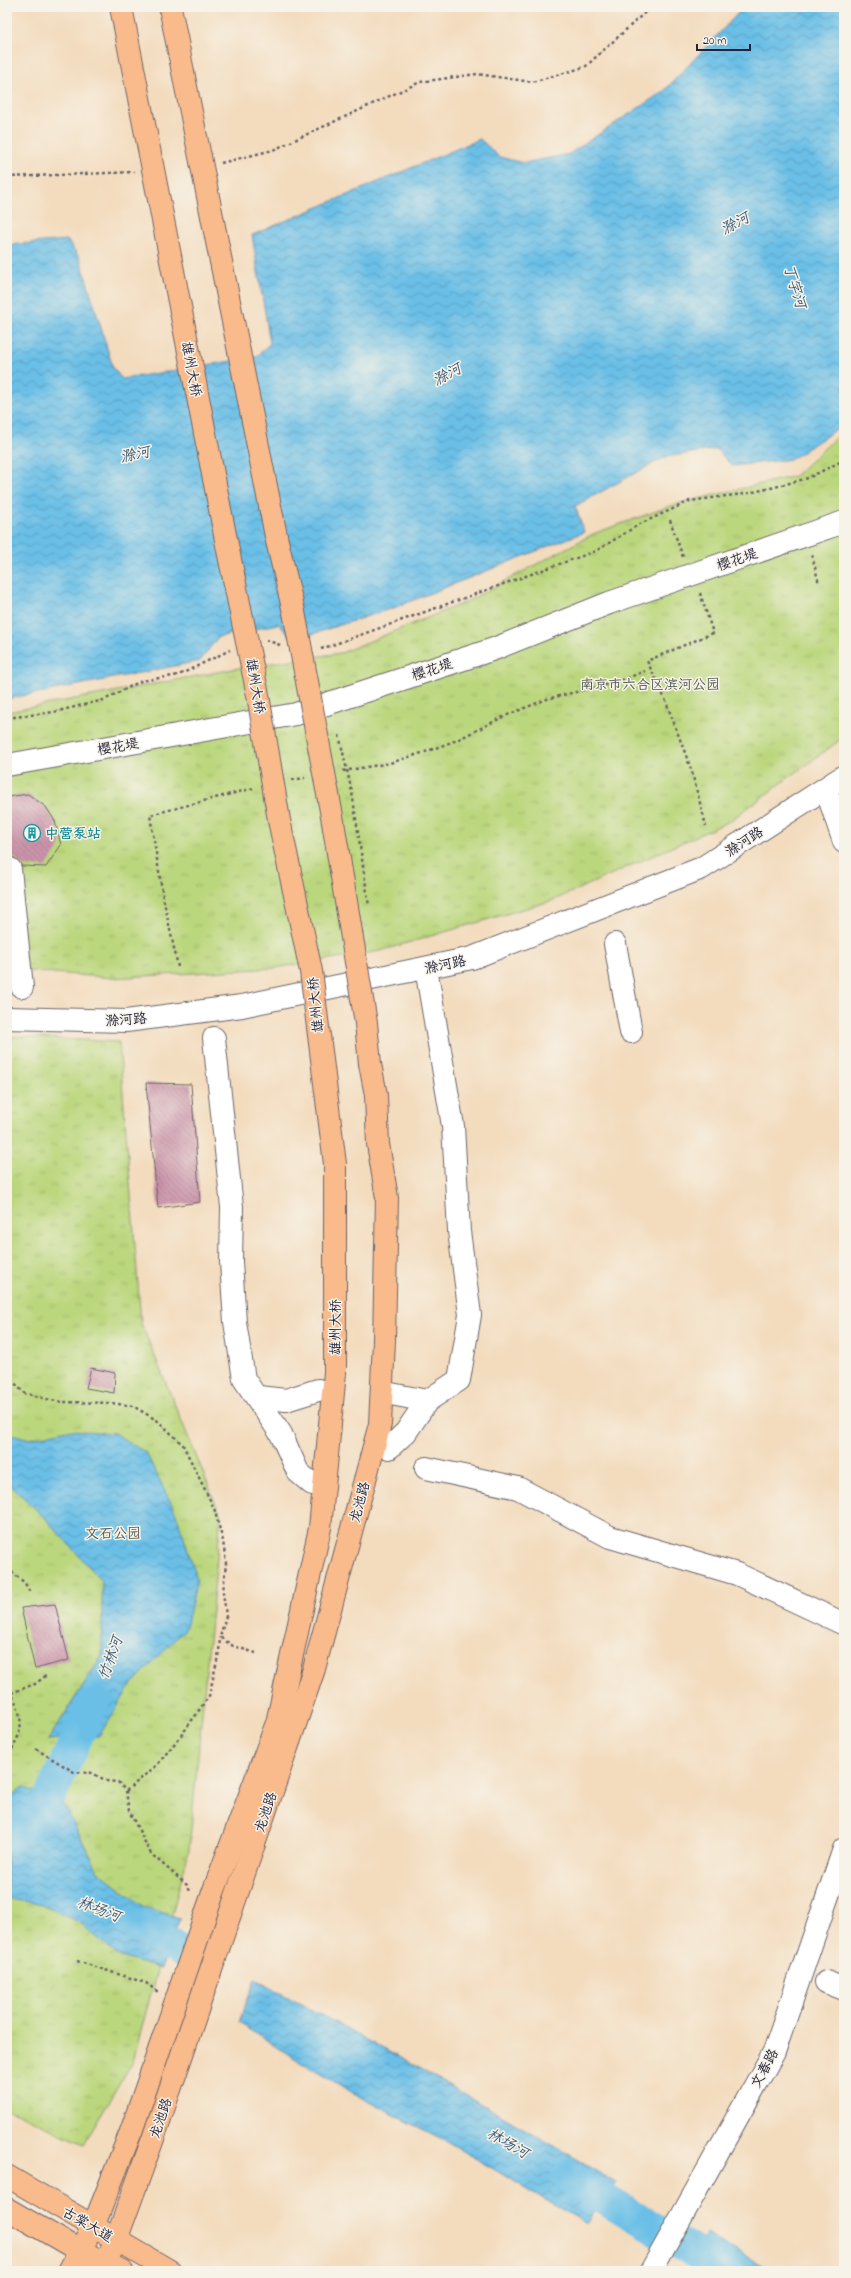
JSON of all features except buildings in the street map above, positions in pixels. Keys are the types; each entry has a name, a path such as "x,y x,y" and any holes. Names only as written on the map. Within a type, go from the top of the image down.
{"main road":[{"name":"雄州大桥","path":"121,7 224,534 258,695 279,820 311,971 335,1164 335,1372"},
{"name":"龙池路","path":"110,2268 116,2240 154,2136 314,1669 380,1424 388,1198 378,1144 376,1095 370,1064 366,1023 332,816 294,612 277,541 170,7"},
{"name":"龙池路","path":"69,2271 93,2227 132,2129 214,1890 277,1723 320,1528 335,1372"},
{"name":"古棠大道","path":"7,2176 170,2271"},
{"name":"古棠大道","path":"7,2210 110,2268"}],"street":[{"name":"樱花堤","path":"7,765 296,714 494,649 609,603 844,522"},
{"name":"滁河路","path":"9,1026 126,1021 234,1007 472,958 702,868 844,776"},
{"path":"826,788 844,842"},
{"path":"10,869 22,987"},
{"path":"615,944 632,1032"},
{"path":"388,1448 406,1432 427,1401 459,1380 470,1315 459,1231 453,1126 428,980"},
{"path":"214,1038 232,1207 231,1262 235,1322 244,1378 258,1397 281,1434 298,1472 312,1484"},
{"path":"258,1397 286,1400 318,1390"},
{"path":"386,1393 427,1401"},
{"path":"426,1468 518,1488 610,1536 736,1574 844,1624"},
{"name":"文春路","path":"652,2269 774,2052 844,1850"}],"path":[{"path":"216,164 273,150 420,82 477,74 532,82 585,67 651,7"},
{"path":"7,177 142,172"},
{"path":"313,651 596,551 638,525 690,501 749,493 775,487 808,478 844,460"},
{"path":"670,520 684,560"},
{"path":"812,555 820,584"},
{"path":"699,589 713,633 647,661 665,699 690,769 706,826"},
{"path":"261,638 281,646"},
{"path":"7,718 54,712 104,700 141,681 179,675 235,648"},
{"path":"353,769 390,763 425,752 457,740 493,722 547,699 620,681 645,670"},
{"path":"158,813 150,815 163,897 178,967"},
{"path":"7,1062 10,1053 9,1026"},
{"path":"7,1375 24,1393 62,1402 112,1403 133,1406 158,1421 183,1445 214,1508 223,1541 226,1563 223,1592 226,1616 220,1637 219,1652 209,1696 183,1733 157,1765 126,1791"},
{"path":"7,1519 9,1524 7,1540"},
{"path":"7,1568 25,1583 30,1593"},
{"path":"220,1637 233,1646 256,1653"},
{"path":"11,1693 35,1684 47,1675"},
{"path":"7,1685 16,1702 20,1719 18,1740 7,1757"},
{"path":"36,1749 74,1772 92,1773 107,1780 118,1782 126,1791 129,1811 151,1854 187,1885 193,1895"},
{"path":"77,1961 146,1983 159,1992"}],"green space":[{"name":"南京市六合区滨河公园","path":"844,430 844,737 730,821 554,900 380,951 275,968 113,978 7,969 7,712 249,666 341,653 466,602 593,534 676,504 795,476"},
{"name":"文石公园","path":"7,1036 119,1042 141,1323 221,1516 189,1850 133,2061 84,2144 7,2109"}],"water":[{"path":"744,7 844,7 844,424 792,459 732,466 717,449 665,457 575,506 584,532 396,607 294,640 278,624 218,637 200,661 7,699 7,245 67,240 80,258 113,368 122,379 256,357 270,343 252,235 480,139 499,157 524,163 569,154 664,91"},
{"path":"67,1430 114,1433 146,1453 176,1513 197,1579 186,1628 131,1685 99,1736 48,1740 102,1656 102,1581 43,1516 7,1482 7,1433 30,1439"},
{"path":"23,1787 63,1803 98,1871 144,1907 180,1918 161,1969 118,1956 79,1922 38,1903 7,1899 7,1799"},
{"path":"255,1979 422,2070 617,2182 586,2224 448,2142 365,2100 291,2056 239,2022"},
{"path":"706,2234 772,2271 689,2271"}],"waterway":[{"name":"竹林河","path":"7,1835 39,1820 95,1698"},
{"name":"林场河","path":"133,1923 187,1954"},
{"name":"林场河","path":"567,2177 726,2271"}],"place":[{"name":"中营泵站","path":"32,833"}],"water label":[{"name":"滁河","path":"735,223"},
{"name":"丁字河","path":"795,286"},
{"name":"滁河","path":"447,374"},
{"name":"滁河","path":"135,454"}]}
